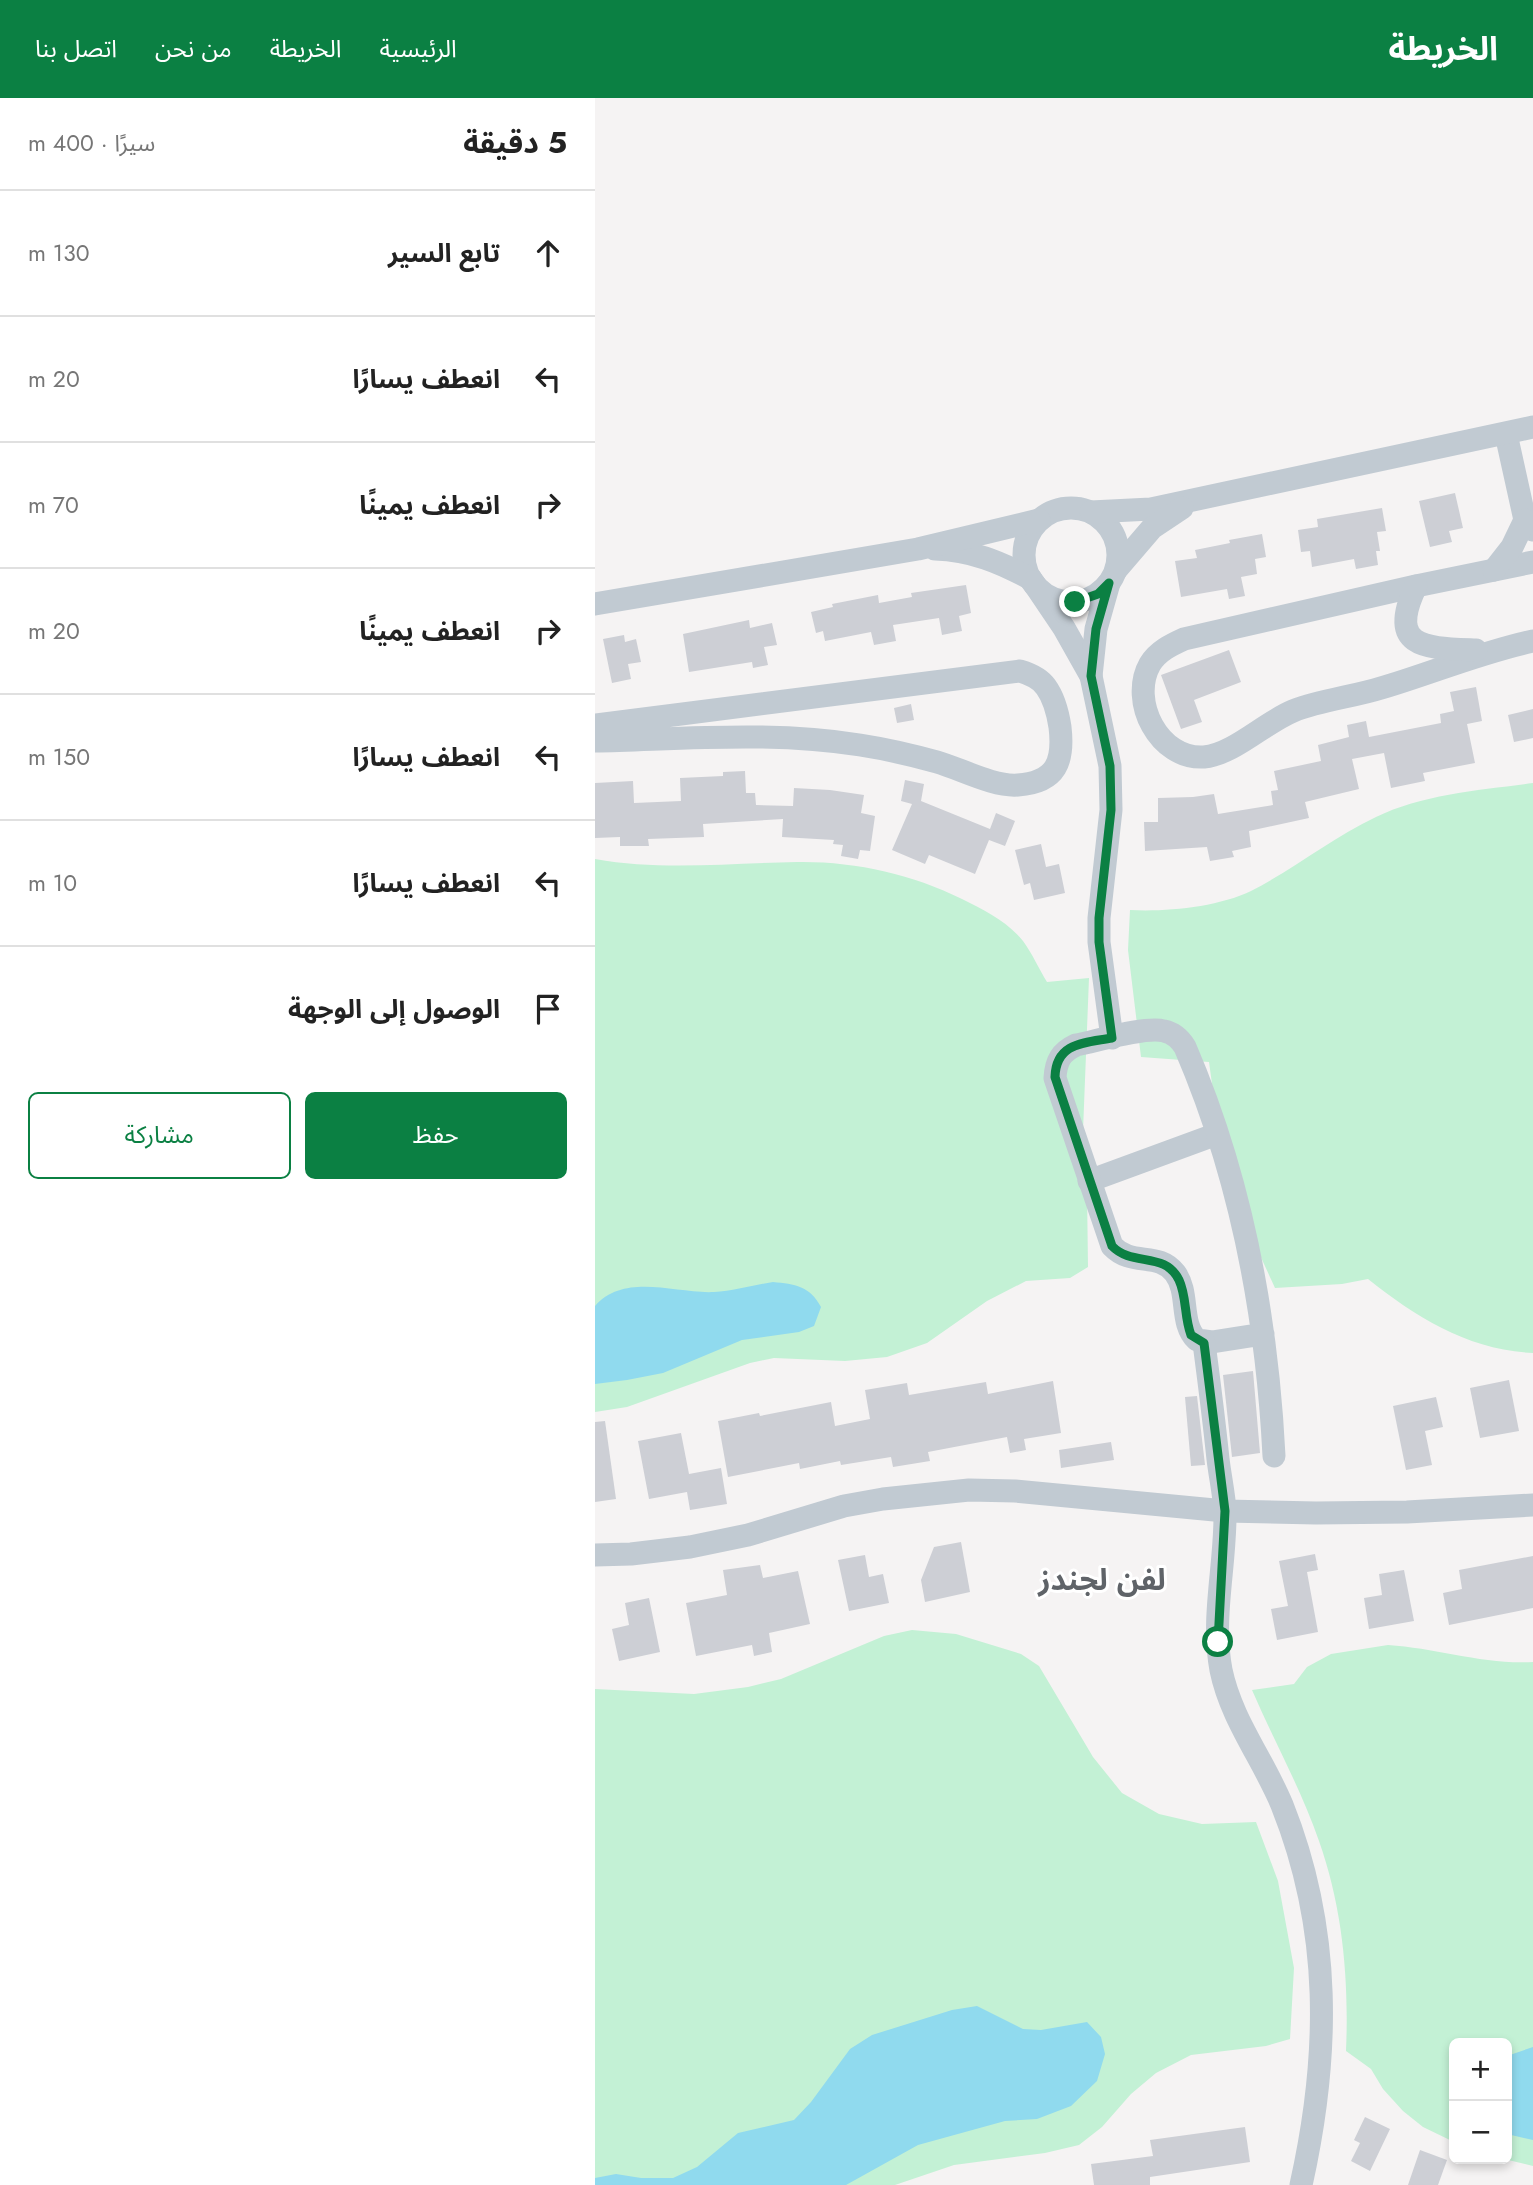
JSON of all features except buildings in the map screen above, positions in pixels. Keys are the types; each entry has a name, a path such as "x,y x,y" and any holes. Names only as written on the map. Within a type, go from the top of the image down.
{"street":[{"path":"1091,512 1143,510 1533,427"},
{"path":"1494,570 1529,525 1506,434"},
{"path":"918,549 973,553 1032,580 1052,597 1075,602 1098,594 1152,528 1172,513 1203,497"},
{"path":"595,604 918,549 1039,520 1063,508 1073,507 1101,518 1115,536 1118,559 1096,629 1091,676"},
{"path":"1039,520 1025,543 1025,562 1032,580 1064,628 1091,676 1110,766 1111,810 1099,918 1099,942 1112,1038"},
{"path":"1533,562 1203,634 1165,648 1150,663 1143,683 1145,704 1158,736 1185,755 1202,757 1218,754 1295,710 1387,686 1490,650 1533,640"},
{"path":"1416,586 1406,607 1405,617 1411,637 1419,644 1439,649 1490,650"},
{"path":"595,725 1020,671 1034,676 1045,686 1059,720 1062,751 1051,774 1040,780 1014,785 1001,784 937,762 885,749 831,741 778,736 723,736 595,741"},
{"path":"1263,1334 1204,1343 1191,1335 1183,1291 1174,1271 1156,1259 1126,1257 1112,1246 1057,1086 1055,1069 1068,1048 1162,1030 1180,1039 1217,1133 1243,1222 1263,1334 1274,1456"},
{"path":"1089,1181 1217,1133"},
{"path":"1204,1343 1225,1511 1218,1611 1221,1669 1238,1720 1267,1773 1293,1837 1312,1903 1319,1949 1323,2008 1322,2044 1312,2130 1301,2185"},
{"path":"595,1556 690,1547 748,1535 843,1506 969,1490 1015,1491 1225,1511 1407,1512 1533,1505"}],"green space":[{"path":"1533,783 1533,1353 1487,1346 1445,1330 1405,1307 1368,1279 1342,1284 1275,1288 1243,1218 1220,1142 1209,1062 1141,1057 1128,950 1130,910 1192,907 1223,901 1251,891 1360,825 1394,809 1453,794"},
{"path":"595,859 645,865 818,862 903,876 970,903 1010,928 1023,941 1047,982 1089,978 1083,1131 1088,1267 1070,1278 1026,1281 987,1301 927,1343 887,1357 845,1361 774,1358 750,1363 627,1407 595,1412"},
{"path":"912,1630 956,1634 1021,1654 1039,1666 1093,1757 1122,1793 1159,1814 1202,1824 1256,1822 1278,1881 1294,1968 1290,2039 1266,2046 1191,2055 1156,2073 1131,2094 1102,2127 1079,2145 1045,2153 954,2165 895,2185 595,2185 595,1689 694,1694 748,1687 781,1679 884,1636"},
{"path":"1388,1645 1479,1659 1533,1662 1533,2166 1512,2161 1512,2038 1449,2038 1449,2140 1423,2127 1403,2111 1383,2089 1371,2069 1346,2051 1345,1971 1334,1893 1319,1841 1304,1803 1252,1690 1294,1684 1307,1667 1331,1654"}],"water":[{"path":"773,1282 795,1285 807,1290 817,1300 821,1307 814,1326 799,1332 742,1340 663,1373 595,1384 595,1306 607,1296 636,1287 714,1292"},
{"path":"977,2006 1023,2029 1041,2030 1087,2022 1101,2037 1105,2054 1097,2081 1071,2106 1037,2119 1005,2121 918,2145 846,2185 595,2185 595,2178 616,2174 641,2178 673,2178 697,2167 738,2133 794,2120 811,2102 850,2049 872,2035 952,2010"},
{"path":"1533,2047 1533,2140 1512,2135 1512,2054"}],"district":[{"name":"لفن لجندز","path":"1102,1579"}],"route":[{"path":"1075,602 1091,598 1109,583 1096,629 1091,676 1110,766 1111,810 1101,895 1099,942 1112,1038 1068,1048 1058,1061 1055,1077 1112,1246 1126,1257 1156,1259 1174,1271 1183,1291 1188,1328 1191,1335 1204,1343 1225,1511 1218,1642"}]}
